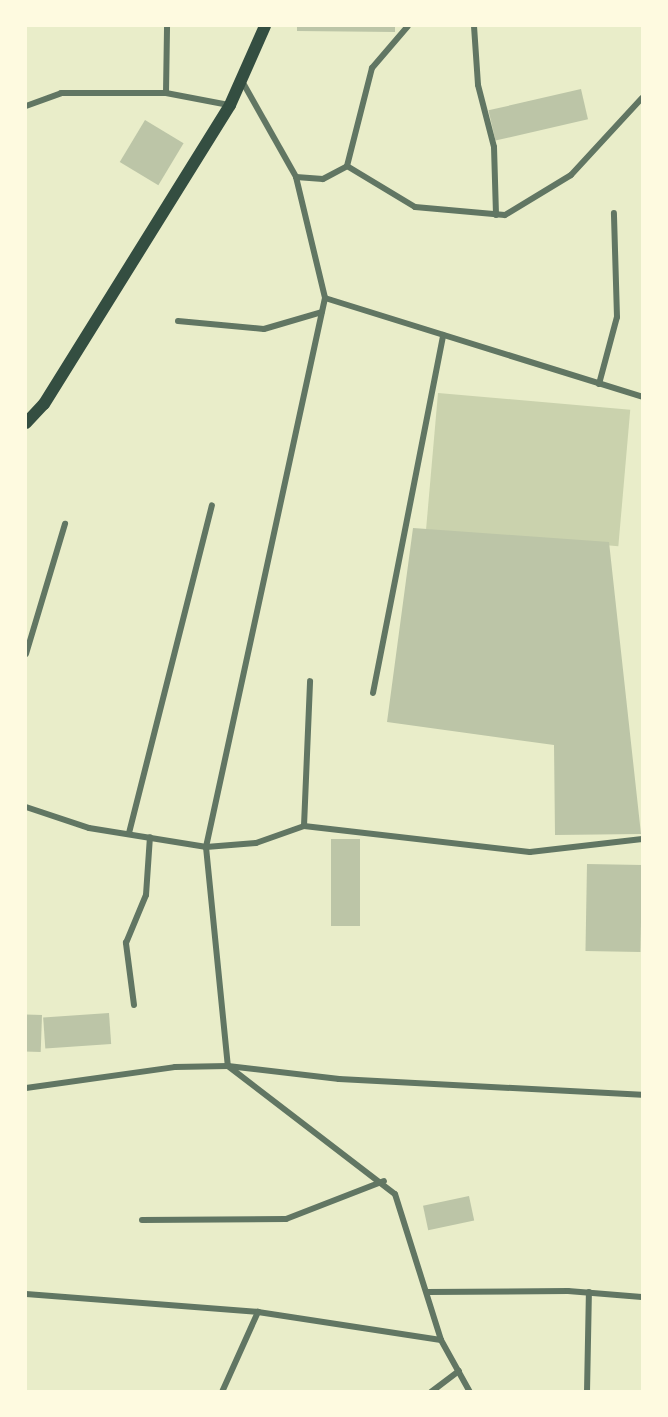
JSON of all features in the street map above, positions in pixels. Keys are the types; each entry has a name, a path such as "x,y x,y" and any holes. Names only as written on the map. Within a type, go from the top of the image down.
{"main road":[{"path":"26,423 44,404 230,105 265,26"}],"street":[{"path":"166,93 167,26"},
{"path":"296,177 323,179 347,166 372,68 408,26"},
{"path":"474,26 478,85 494,147 496,214"},
{"path":"242,81 296,177 325,298 206,848 228,1066 384,1181 404,1215 441,1340 470,1392"},
{"path":"26,106 61,93 166,93 230,105"},
{"path":"347,166 415,207 505,215 570,175 642,98"},
{"path":"599,384 617,317 614,213"},
{"path":"325,298 642,397"},
{"path":"178,321 264,329 322,312"},
{"path":"373,693 443,335"},
{"path":"129,833 212,505"},
{"path":"26,654 65,524"},
{"path":"304,826 310,681"},
{"path":"26,807 89,828 129,833 206,848 256,843 304,826 530,852 642,839"},
{"path":"134,1005 126,943 146,895 150,837"},
{"path":"26,1088 175,1067 228,1066 339,1079 642,1095"},
{"path":"142,1220 286,1219 384,1181"},
{"path":"427,1292 589,1292 642,1297"},
{"path":"587,1392 589,1292"},
{"path":"26,1294 258,1312 441,1340"},
{"path":"222,1392 258,1312"},
{"path":"432,1392 459,1371"}],"green space":[{"path":"438,393 630,410 618,546 426,529"}],"building":[{"path":"297,26 395,26 395,32 297,31"},
{"path":"581,89 588,119 495,141 488,110"},
{"path":"145,120 184,143 158,185 120,162"},
{"path":"413,528 609,542 641,834 555,835 554,745 387,722"},
{"path":"331,839 360,839 360,926 331,926"},
{"path":"587,864 642,865 640,952 585,951"},
{"path":"109,1013 111,1044 45,1049 43,1018"},
{"path":"26,1014 42,1015 41,1052 26,1051"},
{"path":"469,1196 474,1220 428,1230 423,1206"}]}
